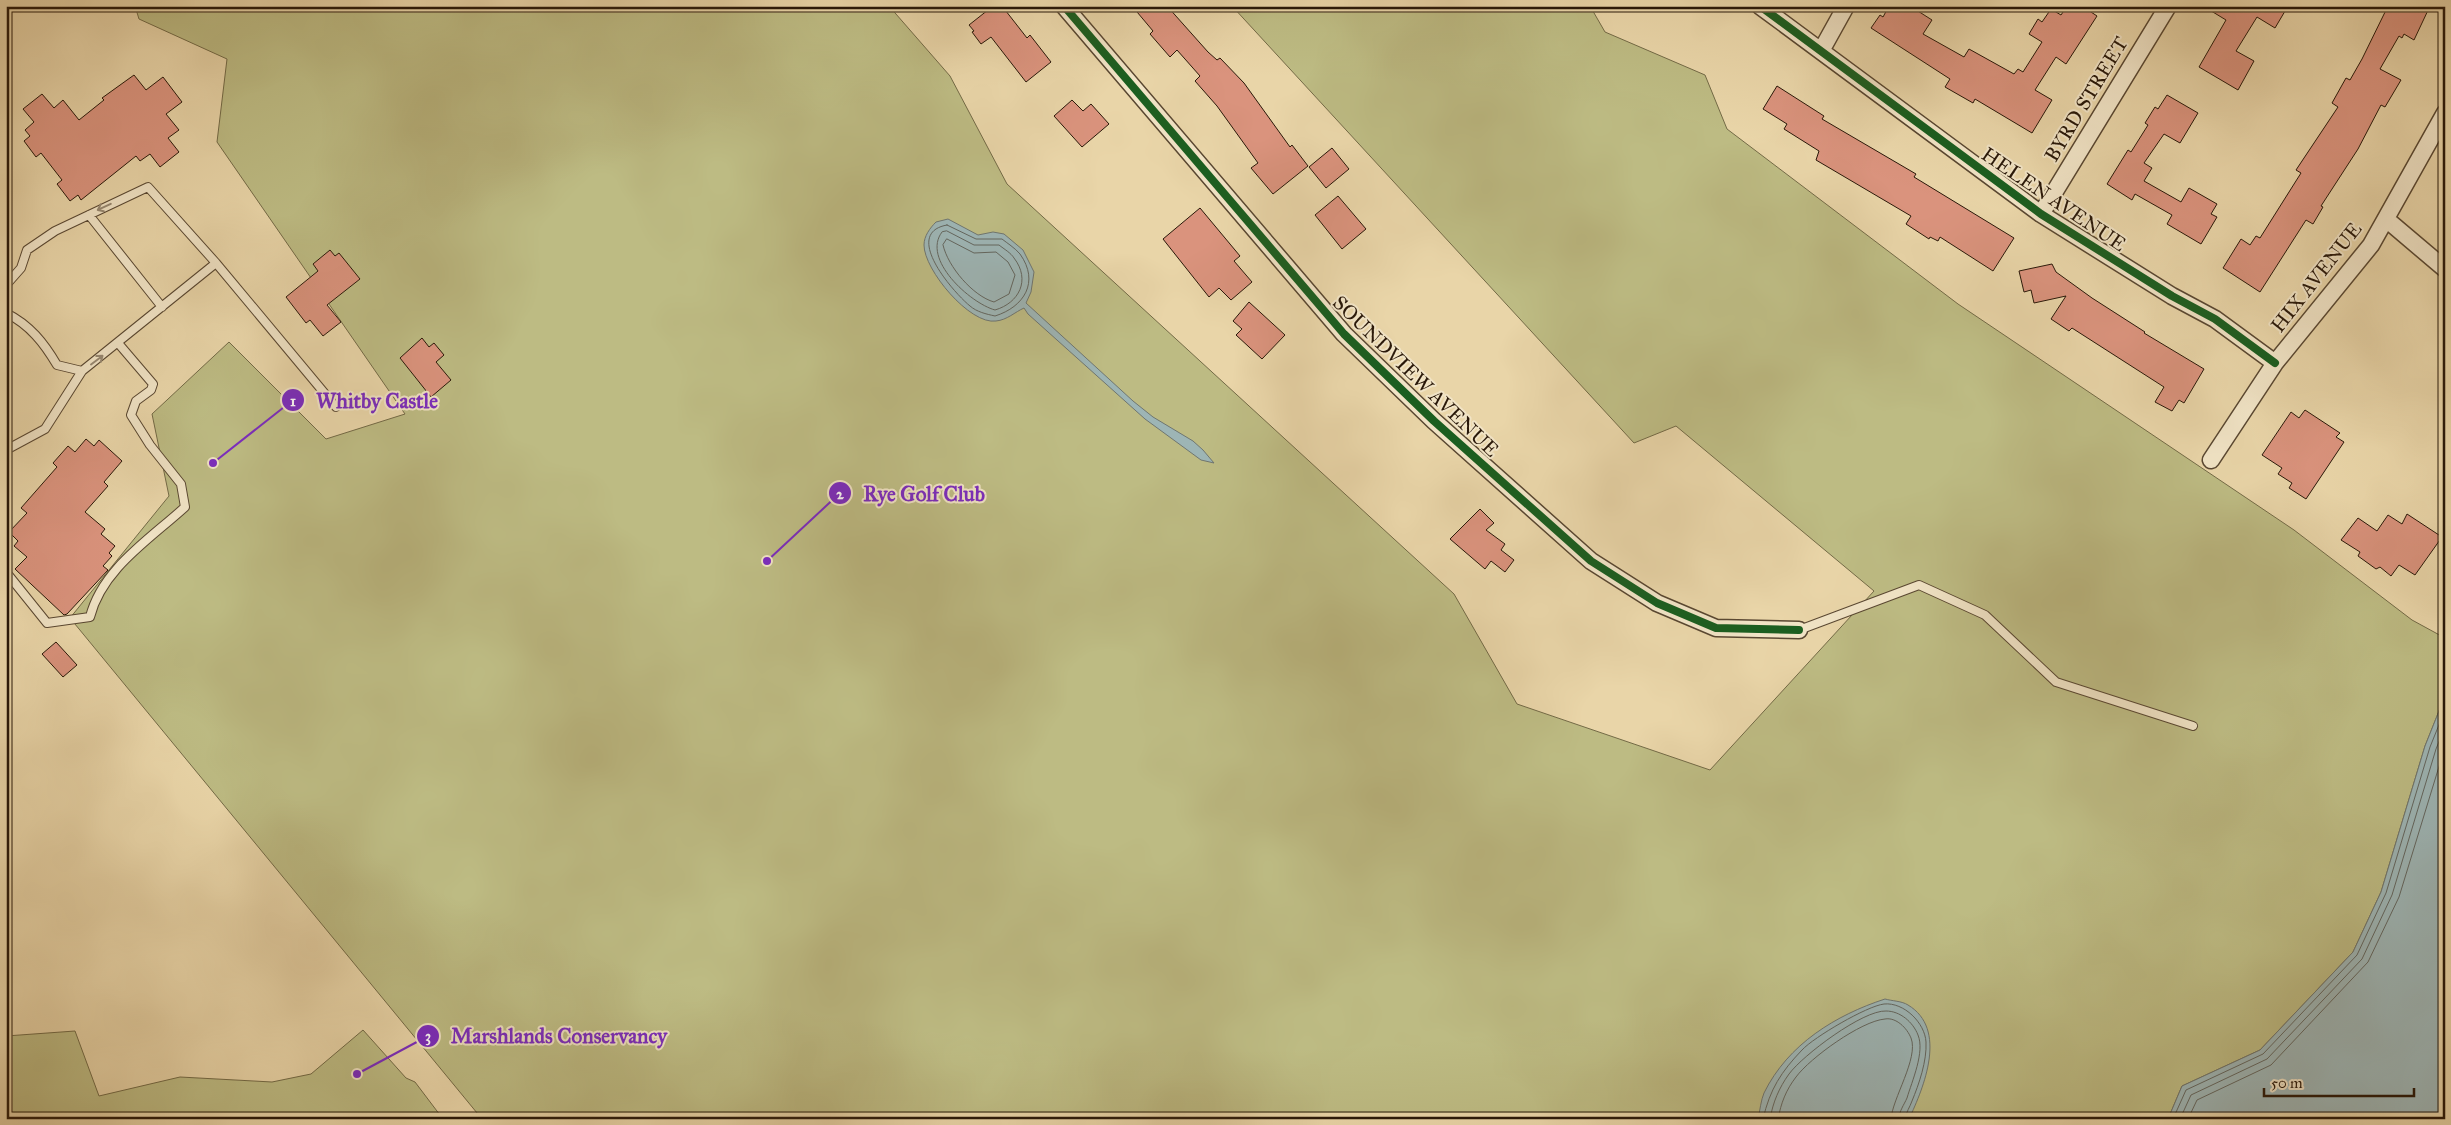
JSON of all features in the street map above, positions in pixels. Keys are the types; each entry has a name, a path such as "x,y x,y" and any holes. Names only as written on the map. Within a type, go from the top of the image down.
{"street":[{"name":"SOUNDVIEW AVENUE","path":"1064,6 1344,334 1434,420 1591,561 1657,603 1716,628 1800,630"},
{"name":"HELEN AVENUE","path":"1760,6 2041,214 2172,296 2215,319 2275,363"},
{"path":"1821,51 1846,6"},
{"name":"BYRD STREET","path":"2041,214 2168,6"},
{"name":"HIX AVENUE","path":"2211,460 2275,363 2371,245 2440,134 2445,113"},
{"path":"2386,219 2445,269"}],"lane":[{"path":"6,285 21,268 27,250 55,231 148,186 216,263 336,407"},
{"path":"89,214 162,307"},
{"path":"6,450 45,429 82,371 216,263"},
{"path":"6,313 22,321 44,344 57,366 82,371"},
{"path":"6,572 47,623 90,617 93,604 106,582 142,544 185,507 181,484 150,445 131,415 136,401 150,390 153,384 118,343"},
{"path":"1800,630 1919,585 1985,616 2056,682 2193,726"}],"shaded area":[{"path":"135,6 889,6 950,76 1007,184 1454,594 1517,704 1710,770 1874,591 1676,426 1634,443 1232,6 1590,6 1605,32 1705,75 1727,129 1958,304 2294,530 2412,620 2445,638 2445,696 2425,746 2381,892 2353,952 2260,1050 2182,1086 2168,1119 482,1119 70,618 169,496 152,414 229,342 326,439 405,414 217,142 227,59 139,19"},
{"path":"363,1030 406,1078 415,1082 443,1119 6,1119 6,1036 75,1031 99,1096 180,1077 272,1082 311,1074"}],"water":[{"path":"948,219 978,235 993,232 1004,234 1023,250 1034,272 1031,292 1026,303 1133,401 1153,417 1193,441 1214,463 1201,460 1145,419 1028,314 1024,308 1007,318 996,321 985,320 974,314 950,294 932,268 926,256 924,245 926,235 934,224"},
{"path":"2445,696 2445,1119 2168,1119 2182,1086 2260,1050 2353,952 2381,892 2425,746"},
{"path":"1885,999 1908,1005 1920,1015 1927,1028 1930,1043 1926,1075 1909,1119 1758,1119 1764,1093 1786,1060 1800,1046 1832,1023"}],"building":[{"path":"993,6 1002,6 1027,38 1030,35 1051,62 1026,82 991,37 981,44 972,32 974,31 969,25"},
{"path":"1132,6 1167,6 1208,52 1217,60 1220,58 1244,83 1290,147 1292,145 1308,166 1273,194 1251,168 1258,163 1217,106 1195,81 1200,76 1177,50 1170,57 1150,34 1153,31"},
{"path":"1889,6 1910,6 1932,20 1923,34 1964,57 1969,49 2014,74 2018,69 2023,72 2042,42 2029,34 2038,19 2042,22 2051,9 2061,15 2067,6 2082,6 2097,16 2066,64 2056,57 2035,90 2052,100 2032,133 1975,99 1973,103 1945,87 1950,79 1871,28 1880,15 1883,17"},
{"path":"2203,6 2288,6 2275,28 2257,17 2236,51 2254,61 2238,90 2199,67 2226,20"},
{"path":"2388,6 2430,6 2414,40 2404,34 2402,38 2399,36 2380,69 2401,80 2385,107 2381,105 2358,149 2321,206 2323,207 2313,224 2306,220 2260,292 2223,268 2241,239 2250,245 2256,236 2260,238 2301,173 2296,170 2338,107 2332,103 2346,78 2350,80"},
{"path":"134,75 146,90 163,77 182,102 166,114 179,130 168,138 179,152 160,167 150,154 140,161 136,156 81,200 78,195 70,201 57,184 62,180 41,153 36,157 24,141 30,136 25,130 34,122 23,109 42,94 54,108 63,100 79,120 104,100 102,98"},
{"path":"1777,86 1824,116 1822,119 1916,174 1914,177 2014,238 1993,271 1940,237 1938,241 1930,237 1929,239 1906,224 1911,216 1816,160 1819,151 1784,129 1787,124 1763,109"},
{"path":"2167,95 2198,113 2180,143 2164,134 2144,163 2152,168 2144,181 2181,202 2189,188 2217,204 2211,214 2217,217 2201,244 2167,224 2172,215 2135,194 2132,200 2107,184 2128,150 2131,152 2148,125 2145,123 2155,107 2158,109"},
{"path":"1072,100 1083,111 1091,104 1109,124 1082,147 1054,116"},
{"path":"1332,148 1349,169 1326,188 1309,167"},
{"path":"1338,196 1366,229 1342,249 1315,215"},
{"path":"1200,208 1240,256 1234,261 1252,282 1231,300 1219,288 1209,297 1163,239"},
{"path":"330,250 335,256 339,253 360,279 327,305 341,322 323,336 310,320 306,323 286,297 318,271 313,264"},
{"path":"2052,264 2056,272 2092,298 2144,333 2204,369 2184,403 2179,400 2172,411 2155,402 2164,387 2072,328 2069,331 2051,319 2066,296 2034,303 2031,290 2024,292 2019,271"},
{"path":"1249,302 1285,335 1262,359 1236,335 1242,329 1233,321"},
{"path":"422,338 429,347 434,343 444,355 436,362 451,380 431,397 400,358"},
{"path":"2305,410 2340,433 2336,437 2344,442 2306,499 2289,488 2292,483 2278,474 2282,468 2262,455 2291,412 2299,418"},
{"path":"86,439 94,446 99,440 122,461 104,482 108,486 85,512 105,529 101,534 115,546 109,553 112,556 103,566 108,570 64,615 15,569 27,557 14,546 18,541 9,532 27,513 21,508 57,467 53,463 68,446 75,452"},
{"path":"1480,509 1494,523 1486,530 1505,544 1501,550 1514,560 1505,572 1491,561 1485,569 1450,539"},
{"path":"2407,514 2442,537 2415,575 2399,565 2391,576 2380,567 2376,569 2358,556 2360,552 2341,540 2358,518 2377,531 2388,515 2402,524"},
{"path":"56,642 77,665 63,677 42,654"}],"cycle path":[{"path":"1064,6 1344,334 1434,421 1591,561 1657,603 1716,628 1799,630"},
{"path":"1760,6 2041,214 2172,296 2215,319 2275,363"}],"place":[{"name":"Whitby Castle","path":"213,463"},
{"name":"Rye Golf Club","path":"767,561"},
{"name":"Marshlands Conservancy","path":"357,1074"}]}
